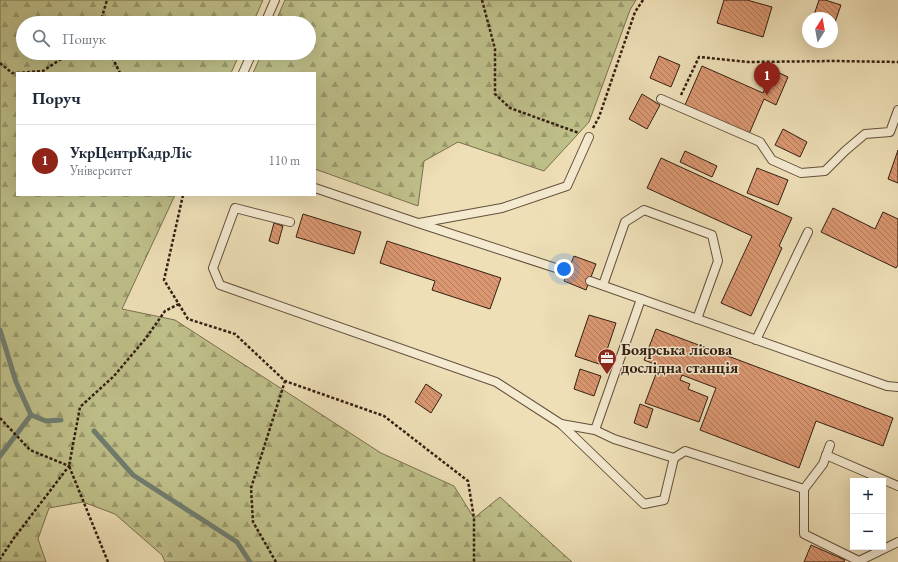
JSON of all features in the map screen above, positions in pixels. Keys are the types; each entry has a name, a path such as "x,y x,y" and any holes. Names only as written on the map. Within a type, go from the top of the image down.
{"lane":[{"path":"268,16 275,0"},
{"path":"244,72 249,60"},
{"path":"661,99 760,142 772,160 800,173 825,171 865,134 890,132 898,110"},
{"path":"418,223 502,208 567,186 589,137"},
{"path":"316,188 568,272"},
{"path":"290,222 235,208 213,268 220,285 496,382 562,424 644,504 664,500 674,458 685,451 804,489"},
{"path":"604,285 625,222 644,210 712,235 718,261 697,319"},
{"path":"756,340 808,232"},
{"path":"590,280 887,386 898,387"},
{"path":"595,430 641,299"},
{"path":"562,424 595,430 614,439 674,458"},
{"path":"830,445 823,464 804,489 804,534 859,561 898,542"},
{"path":"826,455 898,486"}],"path":[{"path":"102,16 107,0"},
{"path":"482,0 495,49 494,94 510,108 589,137 598,117 635,12 643,0"},
{"path":"676,106 699,57 748,62 898,62"},
{"path":"30,72 42,71 59,60"},
{"path":"114,60 120,72"},
{"path":"0,63 12,73 16,73"},
{"path":"183,196 164,280 188,319 235,334 285,381 384,416 468,481 474,518 474,562"},
{"path":"0,559 18,532 69,466 80,407 114,376 146,338 165,311 179,304"},
{"path":"276,562 253,522 251,488 285,381"},
{"path":"0,418 30,450 69,466 108,562"}],"green space":[{"path":"0,0 263,0 256,16 16,16 16,60 237,60 231,72 16,72 16,196 175,196 122,309 175,320 381,453 454,486 474,518 500,497 572,562 165,562 162,555 115,514 83,502 49,508 38,539 46,562 0,562"},
{"path":"285,0 636,0 630,10 589,122 544,171 458,142 424,161 418,206 316,169 316,72 253,72 259,60 316,60 316,16 278,16"}],"building":[{"path":"724,0 747,0 772,7 763,37 717,23"},
{"path":"819,0 825,0 841,5 838,14 838,12 815,12"},
{"path":"659,56 680,65 671,87 650,78"},
{"path":"702,66 763,93 773,70 788,77 776,105 764,99 749,134 685,105"},
{"path":"642,94 660,105 647,129 629,119"},
{"path":"783,129 807,142 800,157 775,145"},
{"path":"898,150 898,183 888,179"},
{"path":"685,151 717,166 712,177 680,162"},
{"path":"661,158 792,218 779,246 782,248 751,316 721,303 752,236 647,188"},
{"path":"757,168 788,180 778,205 747,193"},
{"path":"833,208 875,229 883,212 898,219 898,265 896,268 821,232"},
{"path":"303,214 361,232 354,254 296,237"},
{"path":"274,223 283,226 278,244 269,241"},
{"path":"387,241 501,278 490,309 432,290 435,281 380,263"},
{"path":"574,256 596,264 586,290 564,281"},
{"path":"589,315 616,323 602,365 575,356"},
{"path":"656,329 893,418 883,446 816,421 799,468 700,430 716,388 682,375 680,380 690,384 688,389 708,397 699,422 645,403 659,366 644,360"},
{"path":"580,369 601,376 594,396 574,389"},
{"path":"426,384 442,395 431,413 415,402"},
{"path":"640,404 653,409 647,428 634,423"},
{"path":"811,545 845,560 844,562 804,562"}],"waterway":[{"path":"0,330 16,382 31,415 46,421 61,420"},
{"path":"0,456 31,415"},
{"path":"94,431 133,475 237,542 250,562"}],"place":[{"name":"УкрЦентрКадрЛіс","path":"767,95"},
{"name":"Боярська лісова дослідна станція","path":"607,375"}]}
